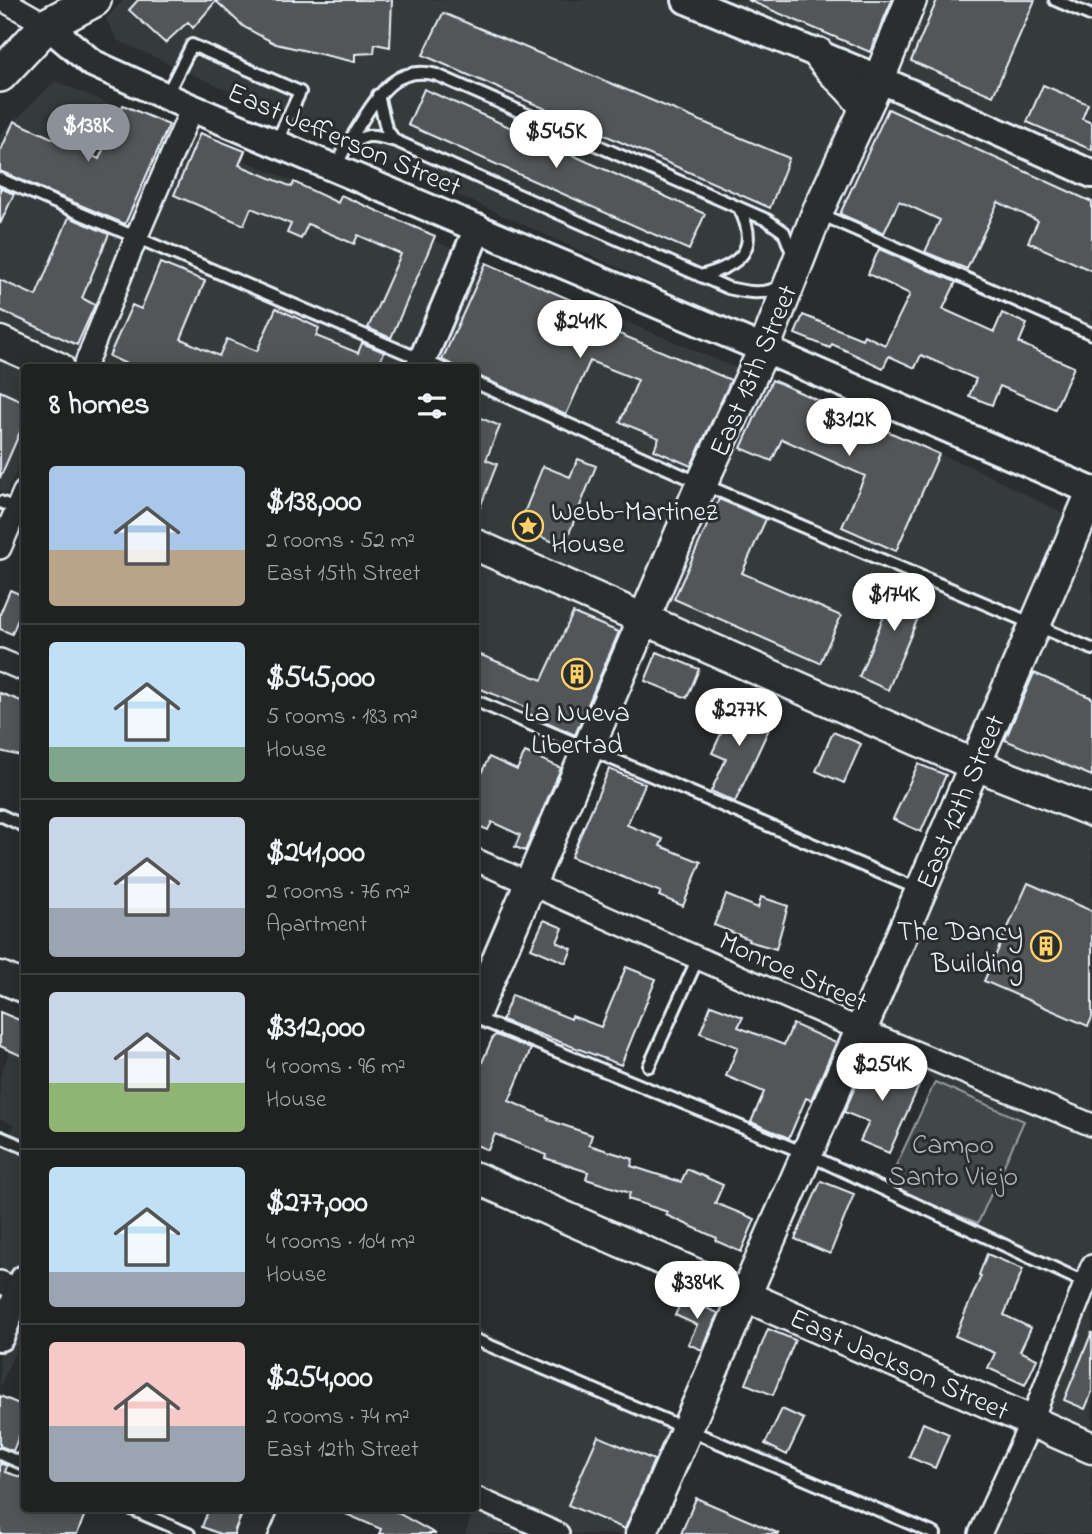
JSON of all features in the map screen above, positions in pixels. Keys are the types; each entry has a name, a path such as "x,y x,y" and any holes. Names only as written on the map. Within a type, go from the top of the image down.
{"main road":[{"path":"0,75 45,8 94,0"},
{"name":"East 13th Street","path":"479,1003 702,483 764,349 817,213 879,79 911,0"},
{"path":"818,53 826,66 852,89 865,109"},
{"path":"0,342 51,364"},
{"name":"East 12th Street","path":"641,1534 1092,492"},
{"path":"479,546 974,764 1092,811"},
{"path":"0,977 21,986"},
{"name":"East Jackson Street","path":"479,1179 1092,1448"},
{"path":"251,1534 260,1512"}],"street":[{"path":"3,0 45,8"},
{"path":"686,0 879,79 1092,174"},
{"name":"East Jefferson Street","path":"45,8 92,63 276,143 339,159 478,228 1092,492"},
{"path":"86,364 135,239 192,108"},
{"path":"427,364 478,228"},
{"path":"0,548 16,504"},
{"path":"0,660 21,669"},
{"name":"Monroe Street","path":"479,861 861,1030 1092,1125"},
{"path":"980,1534 1031,1422 1090,1278"},
{"path":"0,1336 17,1286"},
{"path":"479,1499 558,1534"}],"lane":[{"path":"1055,0 1092,16"},
{"path":"166,96 192,45 300,92 276,143"},
{"path":"425,72 438,75 767,220 784,232 793,252 790,282 772,291 750,293 728,288 396,141 376,135 362,136 339,159 378,95 389,84 406,75 425,72"},
{"path":"378,95 386,128 396,141"},
{"path":"0,179 425,364"},
{"path":"701,276 734,264 746,248 749,227 739,208"},
{"path":"817,213 1092,334"},
{"path":"479,384 702,483 1092,649"},
{"path":"479,702 921,890"},
{"path":"0,816 21,825"},
{"path":"649,1066 698,958"},
{"path":"479,1019 807,1154 1090,1278"},
{"path":"0,1137 21,1146"},
{"path":"479,1341 934,1534"},
{"path":"0,1454 21,1463"},
{"path":"138,1512 189,1534"}],"shaded area":[{"path":"123,0 1092,0 1092,336 809,207 755,330 117,40 106,19"},
{"path":"55,81 980,471 1092,529 1092,1297 970,1240 1024,1121 870,1050 973,785 655,643 607,748 479,691 479,364 21,364 21,462 6,494 0,491 0,135"},
{"path":"21,1020 21,1337 0,1387 0,1159 14,1125 0,1119 0,1077"},
{"path":"1092,1304 1092,1534 992,1534"},
{"path":"479,1329 700,1443 661,1534 465,1534 472,1513 470,1512 479,1512"}],"green space":[{"name":"Campo Santo Viejo","path":"935,1082 1024,1121 978,1223 886,1187"}],"building":[{"path":"138,0 392,0 390,47 375,44 374,53 355,54 355,62 276,44 244,27 216,1 193,28 188,22 165,43 129,10"},
{"path":"748,0 892,0 870,52"},
{"path":"937,0 1035,0 993,96 911,61"},
{"path":"443,13 789,158 770,208 423,55"},
{"path":"1043,85 1088,104 1082,119 1092,123 1092,150 1027,122"},
{"path":"424,89 705,214 689,250 408,125"},
{"path":"123,105 169,125 125,224 0,171 0,152 14,121 99,159"},
{"path":"888,109 1092,202 1092,271 1028,242 1038,221 998,202 967,269 925,252 940,220 899,201 884,233 840,214"},
{"path":"200,133 245,151 239,165 292,187 294,182 338,203 341,195 435,236 391,338 368,328 401,254 358,235 354,244 308,224 301,239 287,233 291,224 251,208 244,225 174,195"},
{"path":"0,188 14,194 0,224"},
{"path":"69,217 109,234 82,298 95,305 77,345 0,310 0,280 36,296"},
{"path":"879,249 956,282 943,309 994,332 1002,313 1027,324 1019,343 1074,367 1055,409 1000,386 992,405 969,396 976,379 921,355 915,368 889,356 883,368 832,344 830,348 795,334 803,315 862,339 864,335 885,345 910,294 868,274"},
{"path":"160,263 205,281 181,339 219,356 227,339 257,351 276,308 319,328 316,336 358,353 362,343 384,352 380,362 384,364 126,364 109,356 132,305 141,309"},
{"path":"486,263 610,317 605,328 731,380 691,466 654,450 659,438 620,422 638,380 590,361 566,415 479,376 479,364 451,364 442,360"},
{"path":"772,380 939,454 896,551 842,527 865,476 782,439 772,461 741,448"},
{"path":"0,391 21,401 21,430 0,478"},
{"path":"479,417 500,426 486,460 497,464 479,510"},
{"path":"578,459 596,466 564,546 518,528 543,466 570,477"},
{"path":"719,499 766,519 742,573 841,616 820,663 674,599"},
{"path":"900,576 930,589 888,690 859,677"},
{"path":"10,590 21,595 21,612 12,634 0,629 0,614"},
{"name":"La Nueva Libertad","path":"573,613 619,632 575,735 527,713 530,709 479,688 479,654 542,680"},
{"path":"657,652 699,669 687,698 645,681"},
{"path":"1034,673 1092,698 1092,776 1005,740"},
{"path":"0,693 21,701 21,756 0,751"},
{"path":"736,701 774,718 735,802 711,791 726,759 712,753"},
{"path":"833,732 861,744 844,783 816,771"},
{"path":"525,752 561,768 525,851 515,847 520,835 492,822 488,830 479,826 479,778 489,757 517,770"},
{"path":"918,764 946,775 921,832 893,819"},
{"path":"609,769 645,784 627,825 663,839 660,846 701,862 683,906 659,896 661,892 571,857"},
{"name":"The Dancy Building","path":"1028,883 1092,911 1092,1018 1088,1026 984,981"},
{"path":"726,895 758,908 761,897 788,906 776,949 748,941 749,939 714,925"},
{"path":"544,920 563,928 557,942 572,949 566,963 531,948"},
{"path":"626,967 656,979 621,1065 502,1020 512,995 571,1019 572,1016 601,1027"},
{"path":"711,1005 743,1017 738,1027 784,1045 793,1024 836,1043 811,1100 806,1098 789,1138 751,1122 764,1092 726,1076 738,1047 700,1033"},
{"path":"0,1012 21,1021 21,1056 0,1046"},
{"path":"496,1035 531,1049 509,1101 549,1118 548,1120 592,1135 589,1145 633,1159 631,1166 681,1182 687,1169 723,1185 715,1203 755,1219 741,1252 666,1215 668,1212 628,1199 630,1193 586,1179 588,1172 545,1158 546,1155 495,1134 488,1150 479,1146 479,1069"},
{"path":"868,1058 921,1081 889,1153 860,1141 869,1122 844,1112"},
{"path":"821,1181 854,1194 830,1254 795,1239"},
{"path":"987,1254 1023,1269 1004,1315 1031,1328 1020,1351 1037,1359 1025,1385 988,1368 995,1353 955,1336 981,1276 979,1275"},
{"path":"683,1298 718,1313 702,1350 688,1344 697,1325 675,1315"},
{"path":"768,1329 795,1340 773,1395 746,1384"},
{"path":"1092,1332 1092,1392 1085,1409 1064,1400"},
{"path":"0,1396 21,1405 21,1431 13,1451 0,1446"},
{"path":"782,1409 804,1419 787,1455 765,1444"},
{"path":"923,1423 949,1434 935,1468 909,1457"},
{"path":"598,1436 654,1460 625,1529 568,1505"},
{"path":"0,1463 7,1466 5,1472 21,1477 21,1512 85,1514 77,1534 0,1534"},
{"path":"696,1498 780,1534 681,1534"},
{"path":"208,1512 242,1512 234,1534 220,1534 202,1527"},
{"path":"341,1512 396,1512 436,1534 379,1534 381,1529"}],"place":[{"name":"Webb-Martinez House","path":"528,526"},
{"name":"La Nueva Libertad","path":"577,674"},
{"name":"The Dancy Building","path":"1046,946"}]}
